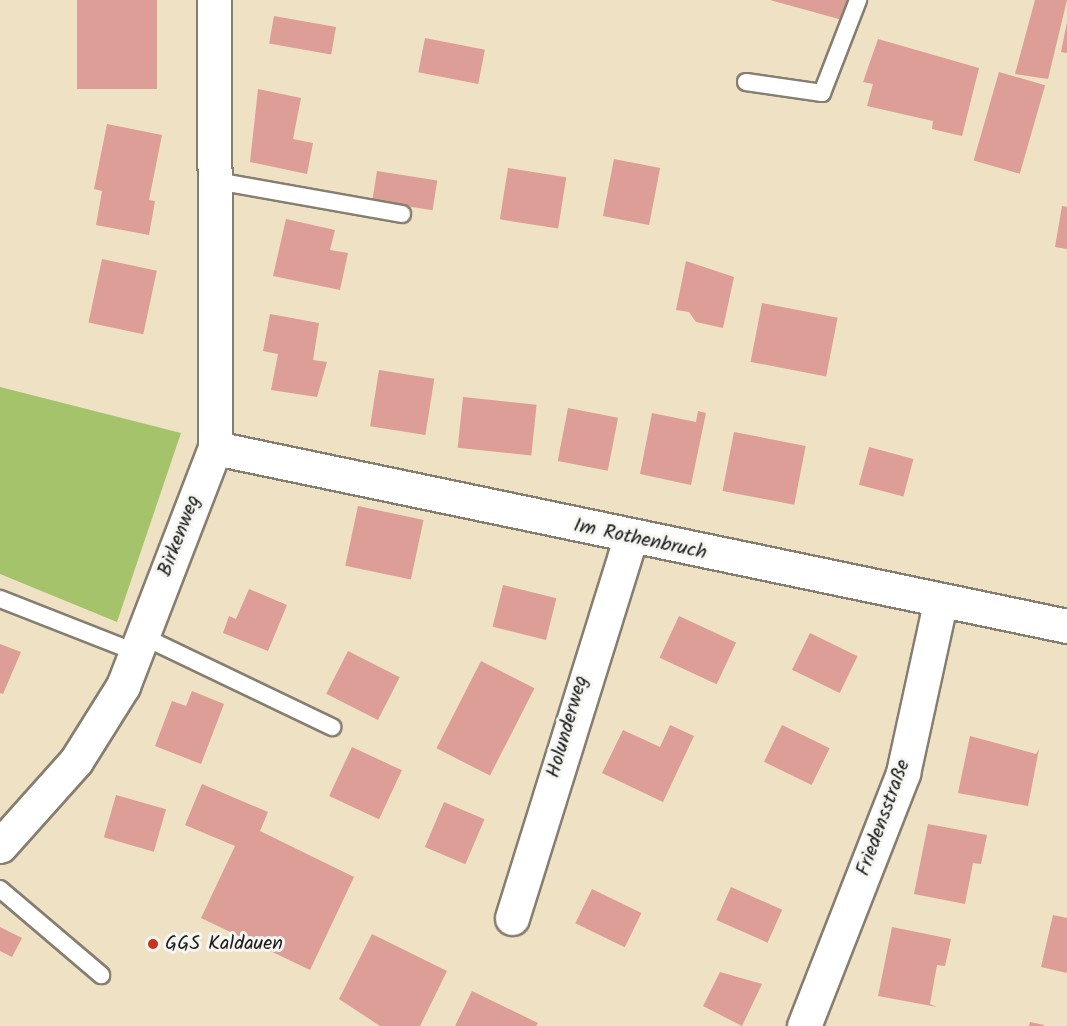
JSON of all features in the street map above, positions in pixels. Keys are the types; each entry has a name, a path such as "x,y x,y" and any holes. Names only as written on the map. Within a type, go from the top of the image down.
{"street":[{"name":"Birkenweg","path":"0,846 76,761 123,686 214,448 211,180 214,0"},
{"name":"Im Rothenbruch","path":"214,448 940,603 1067,626"},
{"name":"Holunderweg","path":"512,918 630,538"},
{"name":"Friedensstraße","path":"804,1026 903,773 940,603"}],"lane":[{"path":"746,82 822,93 858,0"},
{"path":"211,180 402,214"},
{"path":"0,599 138,644 332,727"},
{"path":"0,890 101,975"}],"green space":[{"path":"0,387 181,433 117,622 0,574"}],"building":[{"path":"77,0 157,0 157,89 77,89"},
{"path":"770,0 851,0 846,21"},
{"path":"1035,0 1067,0 1048,79 1015,74"},
{"path":"274,16 336,27 331,55 269,44"},
{"path":"1067,22 1067,53 1061,52"},
{"path":"425,38 485,50 478,84 418,72"},
{"path":"878,39 979,68 962,136 932,129 933,121 867,106 873,84 863,82"},
{"path":"999,72 1045,85 1020,174 974,160"},
{"path":"258,89 301,98 293,139 313,143 307,174 250,162"},
{"path":"107,124 162,135 149,200 155,201 149,235 96,225 102,191 94,189"},
{"path":"614,159 660,168 649,225 603,216"},
{"path":"508,168 566,177 558,229 500,219"},
{"path":"377,171 437,181 433,210 372,201"},
{"path":"1062,206 1067,207 1067,249 1055,247"},
{"path":"286,219 335,230 330,250 348,253 340,290 273,276"},
{"path":"102,259 157,271 143,334 88,323"},
{"path":"686,261 734,277 723,328 696,322 689,312 676,310"},
{"path":"762,303 838,318 826,377 751,362"},
{"path":"270,314 319,323 313,360 327,362 317,397 271,390 278,354 263,351"},
{"path":"379,370 434,379 425,435 370,426"},
{"path":"463,397 537,405 531,455 458,448"},
{"path":"568,408 618,418 608,471 558,461"},
{"path":"698,411 706,413 691,485 640,474 652,413 696,422"},
{"path":"734,432 806,446 794,505 723,491"},
{"path":"869,447 913,459 903,497 859,485"},
{"path":"358,506 424,520 411,580 345,566"},
{"path":"503,585 556,598 546,640 493,627"},
{"path":"249,589 287,605 268,651 223,633 229,616 236,619"},
{"path":"679,616 736,643 717,684 660,658"},
{"path":"810,633 858,656 840,693 792,670"},
{"path":"0,644 21,652 3,694 0,693"},
{"path":"348,651 400,677 378,720 326,694"},
{"path":"481,661 534,688 490,776 437,748"},
{"path":"192,691 224,704 201,764 155,746 172,701 186,706"},
{"path":"670,725 694,736 663,802 602,773 623,730 660,747"},
{"path":"782,725 830,748 812,785 764,762"},
{"path":"970,736 1036,754 1039,749 1028,806 958,793"},
{"path":"352,747 402,770 379,819 329,796"},
{"path":"202,784 268,812 260,831 354,877 310,970 201,918 235,846 185,825"},
{"path":"116,795 166,809 154,852 104,837"},
{"path":"444,802 485,819 465,864 425,847"},
{"path":"928,824 987,835 981,864 973,863 965,904 914,894"},
{"path":"731,887 782,910 768,943 716,920"},
{"path":"592,889 641,913 625,947 575,923"},
{"path":"1053,915 1067,918 1067,973 1041,967"},
{"path":"0,927 22,938 12,957 0,951"},
{"path":"892,927 951,939 945,966 937,965 930,1004 937,1007 878,996"},
{"path":"372,934 447,971 420,1026 380,1026 339,999"},
{"path":"720,972 762,984 742,1026 703,1006"},
{"path":"472,991 538,1023 536,1026 455,1026"},
{"path":"1030,1022 1044,1025 1044,1026 1029,1026"}],"place":[{"name":"GGS Kaldauen","path":"153,944"}]}
